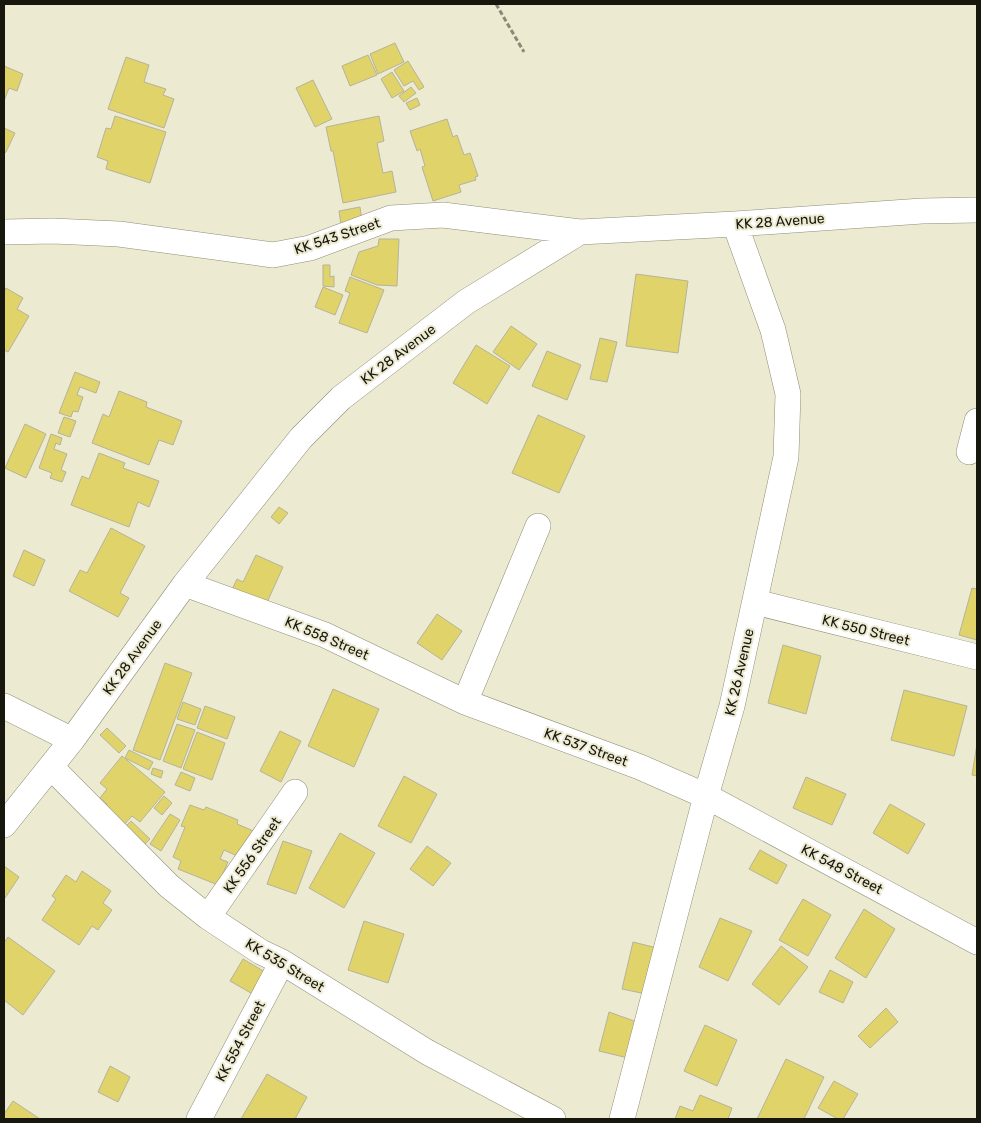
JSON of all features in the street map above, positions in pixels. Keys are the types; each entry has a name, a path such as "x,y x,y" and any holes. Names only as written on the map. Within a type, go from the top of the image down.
{"street":[{"name":"KK 28 Avenue","path":"4,825 72,740 185,584 301,438 341,398 466,302 580,232 735,224 922,211 977,210"},
{"name":"KK 543 Street","path":"4,232 53,231 120,234 273,255 310,248 392,218 443,215 580,232"},
{"name":"KK 26 Avenue","path":"622,1119 706,796 732,706 786,457 788,394 773,330 735,224"},
{"path":"969,452 977,421"},
{"path":"465,702 538,526"},
{"name":"KK 558 Street","path":"185,584 325,635 465,702"},
{"name":"KK 550 Street","path":"755,602 977,658"},
{"name":"KK 537 Street","path":"465,702 640,767 706,796"},
{"path":"4,706 72,740"},
{"name":"KK 535 Street","path":"51,767 169,886 208,917 261,952 282,962 427,1052 553,1119"},
{"name":"KK 556 Street","path":"208,917 295,792"},
{"name":"KK 548 Street","path":"706,796 977,942"},
{"name":"KK 554 Street","path":"199,1119 282,962"}],"path":[{"path":"496,4 524,52"}],"building":[{"path":"395,43 404,62 378,74 370,54"},
{"path":"368,55 377,75 350,86 342,66"},
{"path":"126,57 149,65 144,82 166,89 163,95 174,99 164,128 108,109"},
{"path":"408,61 424,87 419,90 413,81 404,86 394,70"},
{"path":"4,66 23,74 17,91 9,88 4,101"},
{"path":"392,72 404,91 392,98 381,79"},
{"path":"313,80 332,119 315,127 296,88"},
{"path":"411,87 416,93 404,102 399,96"},
{"path":"417,98 420,105 410,110 406,103"},
{"path":"115,116 166,132 150,183 106,169 108,161 97,157 106,128 111,129"},
{"path":"379,116 384,141 377,143 383,173 392,171 396,192 343,203 333,151 331,151 326,127"},
{"path":"447,119 453,137 457,135 464,155 470,153 478,176 475,177 476,180 459,185 461,192 433,201 422,167 425,166 420,149 417,151 410,131"},
{"path":"4,128 15,133 4,154"},
{"path":"360,207 362,221 341,225 339,211"},
{"path":"379,239 399,239 397,286 377,285 351,275 359,252 378,246"},
{"path":"323,265 330,265 330,277 334,276 334,287 323,286"},
{"path":"636,274 688,281 678,353 626,346"},
{"path":"350,277 384,290 367,333 339,323 350,293 345,291"},
{"path":"323,287 343,295 335,315 315,307"},
{"path":"6,288 23,298 17,309 29,316 8,352 4,350 4,292"},
{"path":"511,326 537,344 519,370 493,352"},
{"path":"600,338 617,342 607,382 590,379"},
{"path":"476,345 510,366 487,404 453,383"},
{"path":"547,351 581,365 567,400 532,386"},
{"path":"75,372 100,382 96,393 80,387 77,395 83,397 78,412 73,411 71,417 59,413"},
{"path":"119,391 147,402 146,407 182,421 173,445 159,440 149,465 92,443 103,414 109,417"},
{"path":"538,415 585,436 559,493 512,473"},
{"path":"64,417 76,421 70,437 58,433"},
{"path":"25,424 46,434 26,478 5,468"},
{"path":"51,434 62,438 60,445 56,443 54,449 67,454 61,470 66,472 62,482 50,478 52,473 39,468"},
{"path":"99,453 125,463 123,468 159,481 149,507 138,502 129,527 71,505 82,476 89,479"},
{"path":"279,507 288,513 279,524 271,517"},
{"path":"111,528 145,546 120,593 129,598 118,617 69,591 80,570 87,573"},
{"path":"24,550 45,560 34,586 13,576"},
{"path":"256,555 283,567 264,609 230,594 237,579 243,582"},
{"path":"972,588 977,589 977,640 959,635"},
{"path":"437,614 462,631 442,660 417,643"},
{"path":"783,645 821,656 806,714 768,703"},
{"path":"165,663 192,673 160,760 133,750"},
{"path":"333,689 379,709 354,767 308,746"},
{"path":"904,690 967,706 954,756 891,740"},
{"path":"183,702 201,709 195,725 177,719"},
{"path":"205,706 235,717 227,739 197,728"},
{"path":"177,724 195,730 181,768 163,761"},
{"path":"107,728 126,746 119,753 100,735"},
{"path":"280,731 301,741 281,782 260,771"},
{"path":"197,732 225,743 212,780 183,769"},
{"path":"977,744 977,776 972,775"},
{"path":"129,750 153,762 149,770 125,758"},
{"path":"122,756 165,792 140,822 132,816 122,827 102,810 107,804 100,798 107,789 100,783"},
{"path":"153,768 163,771 161,778 151,774"},
{"path":"181,772 195,778 190,791 175,785"},
{"path":"404,776 437,794 411,843 378,826"},
{"path":"806,777 846,794 832,825 793,808"},
{"path":"164,796 172,803 162,815 154,808"},
{"path":"890,804 925,824 908,854 873,833"},
{"path":"190,805 204,810 206,807 238,820 237,824 256,832 244,859 224,850 220,859 228,862 218,885 178,869 181,861 173,857 185,827 181,826"},
{"path":"170,814 180,820 161,851 150,844"},
{"path":"131,821 150,839 140,849 121,831"},
{"path":"340,833 375,853 344,908 309,888"},
{"path":"283,841 312,851 296,894 267,884"},
{"path":"427,846 451,863 433,886 410,869"},
{"path":"760,850 787,865 777,884 749,869"},
{"path":"4,866 19,877 5,898 4,897"},
{"path":"82,871 111,891 103,903 112,910 98,930 92,926 79,945 42,920 56,899 52,896 66,875 76,882"},
{"path":"803,899 831,915 808,956 779,940"},
{"path":"864,909 895,929 866,978 835,958"},
{"path":"720,918 752,931 728,981 699,967"},
{"path":"364,921 404,934 388,983 348,970"},
{"path":"8,937 55,971 23,1015 4,1000 4,943"},
{"path":"633,942 661,949 651,995 622,989"},
{"path":"781,946 808,967 779,1005 752,984"},
{"path":"243,959 270,975 256,996 230,981"},
{"path":"830,970 853,982 843,1003 819,992"},
{"path":"886,1008 898,1022 870,1048 858,1036"},
{"path":"609,1012 637,1022 628,1058 599,1051"},
{"path":"705,1025 737,1040 717,1086 684,1071"},
{"path":"786,1059 824,1077 804,1119 757,1119"},
{"path":"110,1066 130,1077 118,1102 98,1092"},
{"path":"267,1074 307,1097 295,1119 241,1119"},
{"path":"834,1081 858,1094 843,1119 838,1119 818,1108"},
{"path":"700,1095 732,1108 728,1119 675,1119 680,1106 693,1111"},
{"path":"13,1101 40,1119 4,1119 4,1114"}]}
